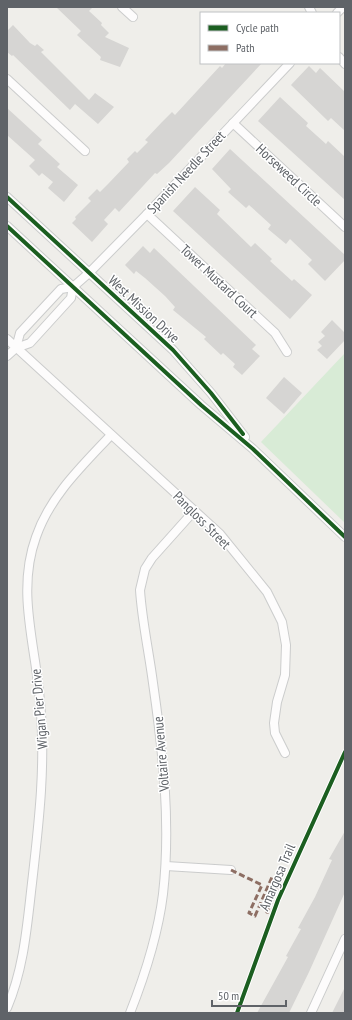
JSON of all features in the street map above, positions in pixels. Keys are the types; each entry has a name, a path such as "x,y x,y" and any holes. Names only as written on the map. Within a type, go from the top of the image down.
{"street":[{"path":"122,7 133,17"},
{"name":"Spanish Needle Street","path":"73,287 89,273 147,214 289,64"},
{"path":"7,78 85,151"},
{"name":"Horseweed Circle","path":"233,124 345,227"},
{"name":"West Mission Drive","path":"7,197 173,350 211,393 253,449"},
{"name":"Tower Mustard Court","path":"147,214 275,333 287,352"},
{"name":"West Mission Drive","path":"7,226 201,405 253,449 345,536"},
{"path":"7,356 16,348 30,343 71,298 73,287 61,289 28,324 20,333 16,348"},
{"name":"Pangloss Street","path":"7,339 220,534 267,592 282,622 287,658 285,675 275,714 275,733 285,754"},
{"name":"Wigan Pier Drive","path":"7,1008 17,981 24,951 44,760 40,700 26,604 29,563 35,538 53,501 71,478 111,435"},
{"name":"Voltaire Avenue","path":"130,1013 152,949 163,895 166,866 165,803 160,738 140,590 145,569 152,558 194,511"},
{"path":"166,866 231,870"},
{"path":"311,1013 345,939"}],"green space":[{"path":"345,353 345,523 261,442"}],"building":[{"path":"56,7 93,7 89,11 102,23 101,25 109,33 105,37 129,48 120,67 100,60 101,57 77,35 81,31"},
{"path":"13,25 30,43 35,46 37,44 44,50 41,52 89,100 95,93 114,107 98,124 75,104 70,110 13,55 12,56 7,52 7,31"},
{"path":"225,64 261,64 169,163 157,174 155,173 119,212 115,208 104,220 108,224 92,242 72,223 76,219 75,217 91,201 88,198 97,189 100,192 129,162 127,159 135,151 137,153 148,142 145,140 162,122 172,112 175,115 220,66 222,68"},
{"path":"309,66 316,73 320,68 345,92 345,131 331,118 328,121 291,85"},
{"path":"280,97 308,123 306,126 326,144 328,141 345,157 345,200 258,121"},
{"path":"7,108 42,140 38,144 60,164 57,167 78,185 64,202 48,188 53,182 42,173 39,176 29,166 35,160 7,135"},
{"path":"230,149 345,255 345,260 325,281 308,264 312,260 290,239 286,244 268,229 271,225 249,205 246,208 228,192 231,189 212,169"},
{"path":"195,187 220,210 217,214 251,247 255,243 272,259 270,261 292,281 294,279 312,295 290,319 173,211"},
{"path":"143,246 150,253 154,248 256,345 252,349 260,356 242,375 233,367 235,364 223,353 221,355 204,339 206,337 173,310 175,307 165,296 136,271 134,274 125,265"},
{"path":"332,320 345,333 345,340 327,359 317,350 322,346 318,342 325,336 321,332"},
{"path":"284,377 302,393 284,414 266,398"},
{"path":"345,831 345,892 309,972 289,1013 257,1013 288,957 286,956 301,929 298,928 315,897 332,860 329,859"},
{"path":"345,987 345,1013 332,1013"}],"marked path":[{"path":"231,870 262,885 249,913 255,916 272,877 280,881 267,912 273,914"}],"cycle path":[{"path":"7,197 173,350 211,393 243,434"},
{"path":"7,226 201,405 253,449 345,537"},
{"name":"Amargosa Trail","path":"237,1013 278,900 345,752"}]}
